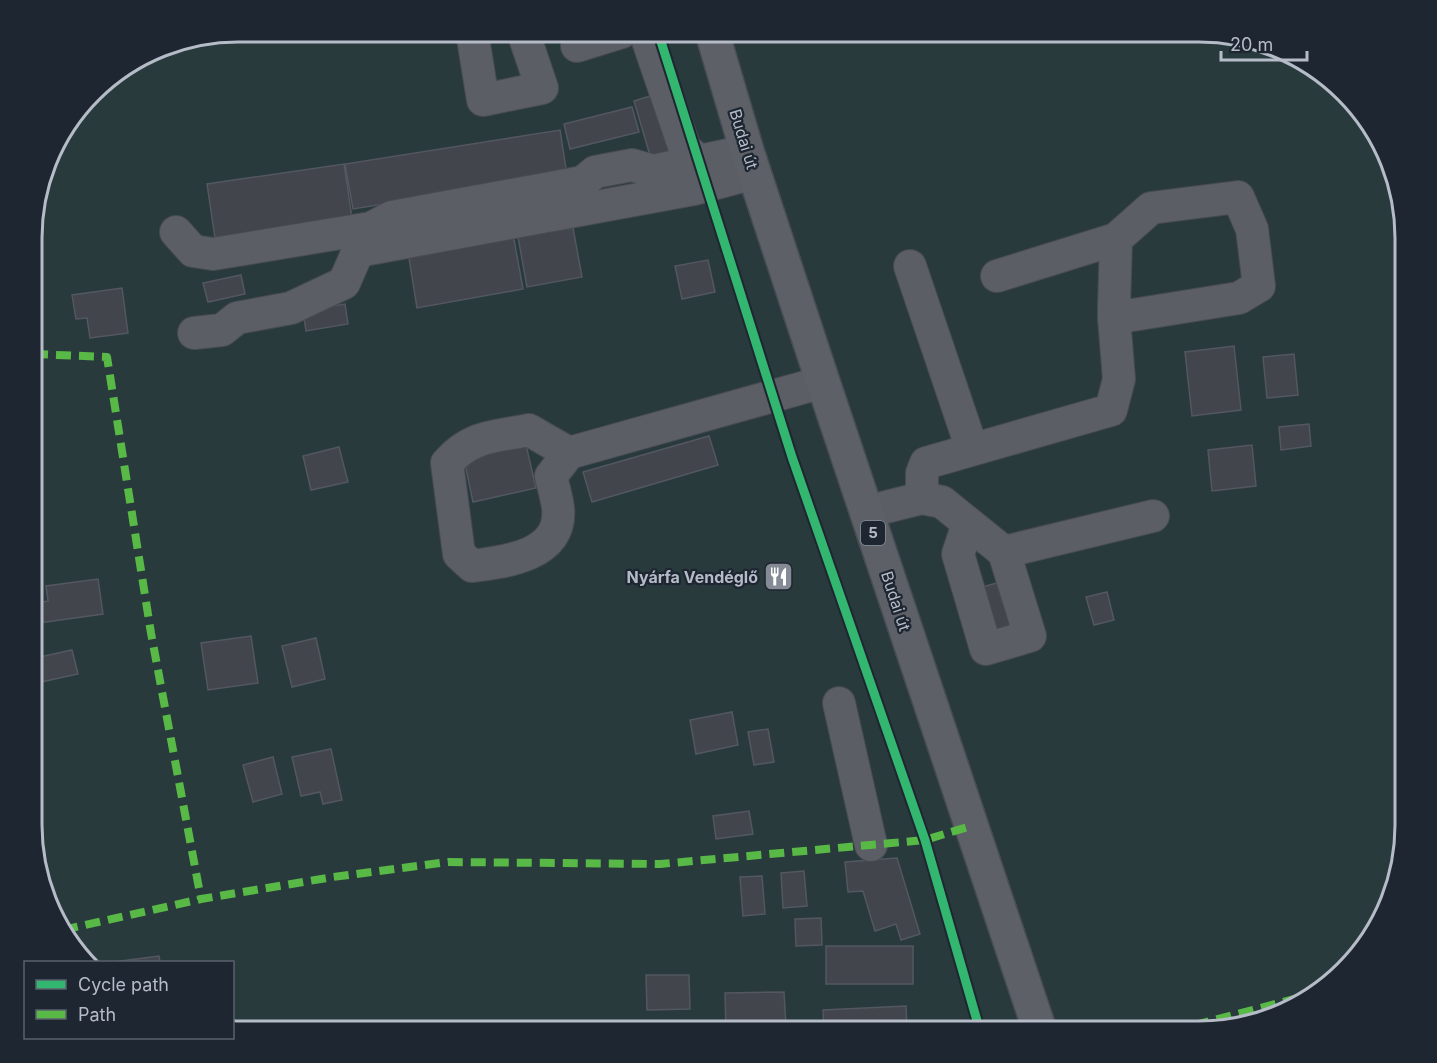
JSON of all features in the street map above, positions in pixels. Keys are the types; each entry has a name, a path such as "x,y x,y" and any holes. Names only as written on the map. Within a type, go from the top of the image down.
{"main road":[{"name":"Budai út","path":"715,42 751,162 823,382 1037,1021"}],"lane":[{"path":"474,42 483,100 542,88 526,42"},
{"path":"577,46 590,42"},
{"path":"648,42 685,149 699,162"},
{"path":"176,231 193,251 213,254 371,228 392,217 583,182 595,172 632,165 653,171 699,162 751,162"},
{"path":"194,333 222,330 237,318 291,308 344,283 358,251 694,189 751,162"},
{"path":"998,276 1116,239 1150,208 1238,197 1252,229 1259,286 1239,298 1114,318"},
{"path":"922,498 922,473 926,463 1111,410 1119,379 1114,318 1116,239"},
{"path":"910,266 972,449"},
{"path":"569,453 529,430 475,440 462,446 447,463 459,554 472,567 503,562 539,550 554,536 559,510 551,476 569,453 823,382"},
{"path":"866,512 922,498 942,502 1005,552 1030,636 986,649 958,554 969,524"},
{"path":"1005,552 1153,516"},
{"path":"839,703 871,845"}],"shaded area":[{"path":"225,42 1212,42 1250,49 1274,57 1318,82 1338,99 1369,140 1385,175 1395,225 1395,838 1388,876 1380,900 1355,944 1338,964 1318,981 1286,1001 1262,1011 1237,1017 1199,1021 234,1021 234,961 98,961 75,934 62,912 49,876 42,838 42,238 44,212 57,163 68,140 91,109 119,82 140,68 175,52"}],"building":[{"path":"660,93 677,151 651,159 634,101"},
{"path":"632,107 639,132 570,149 564,124"},
{"path":"560,130 567,175 353,209 345,164"},
{"path":"344,164 352,218 215,238 207,184"},
{"path":"573,228 582,277 527,287 518,237"},
{"path":"513,234 523,289 417,308 408,252"},
{"path":"708,260 715,292 682,299 675,266"},
{"path":"241,275 245,294 208,302 203,283"},
{"path":"122,288 128,333 90,338 87,318 76,319 72,295"},
{"path":"345,304 348,324 306,331 303,311"},
{"path":"1234,346 1241,410 1192,416 1185,352"},
{"path":"1294,354 1298,395 1267,398 1263,357"},
{"path":"1309,424 1311,446 1281,450 1279,427"},
{"path":"709,436 718,465 592,502 583,472"},
{"path":"526,445 536,488 473,502 464,459"},
{"path":"1252,445 1256,486 1212,491 1208,450"},
{"path":"339,447 348,482 311,490 303,456"},
{"path":"98,579 103,614 42,623 42,602 48,601 46,586"},
{"path":"1004,581 1019,632 990,641 975,589"},
{"path":"1107,592 1114,620 1094,625 1086,597"},
{"path":"251,636 258,683 208,690 201,643"},
{"path":"316,638 325,679 292,687 282,646"},
{"path":"72,650 78,674 42,682 42,656"},
{"path":"732,712 738,745 696,754 690,720"},
{"path":"768,729 774,762 754,765 748,732"},
{"path":"331,749 342,800 323,804 320,792 301,796 292,757"},
{"path":"273,757 282,794 253,802 243,765"},
{"path":"749,811 753,834 716,839 713,816"},
{"path":"897,858 920,934 901,940 896,924 875,931 863,891 848,892 845,862"},
{"path":"804,871 807,906 783,908 781,873"},
{"path":"762,876 765,914 743,916 740,877"},
{"path":"821,918 822,945 796,946 795,919"},
{"path":"826,946 913,946 913,984 826,984"},
{"path":"159,956 160,961 121,961"},
{"path":"646,975 689,975 690,1009 647,1010"},
{"path":"784,992 786,1021 726,1021 725,993"},
{"path":"906,1006 907,1021 824,1021 823,1010"}],"marked path":[{"path":"42,354 107,357 151,633 201,899"},
{"path":"72,928 201,899 333,877 448,862 660,864 925,840 971,826"},
{"path":"1215,1020 1284,1002"}],"cycle path":[{"path":"661,42 792,457 925,840 977,1021"}],"place":[{"name":"Nyárfa Vendéglő","path":"779,577"}]}
